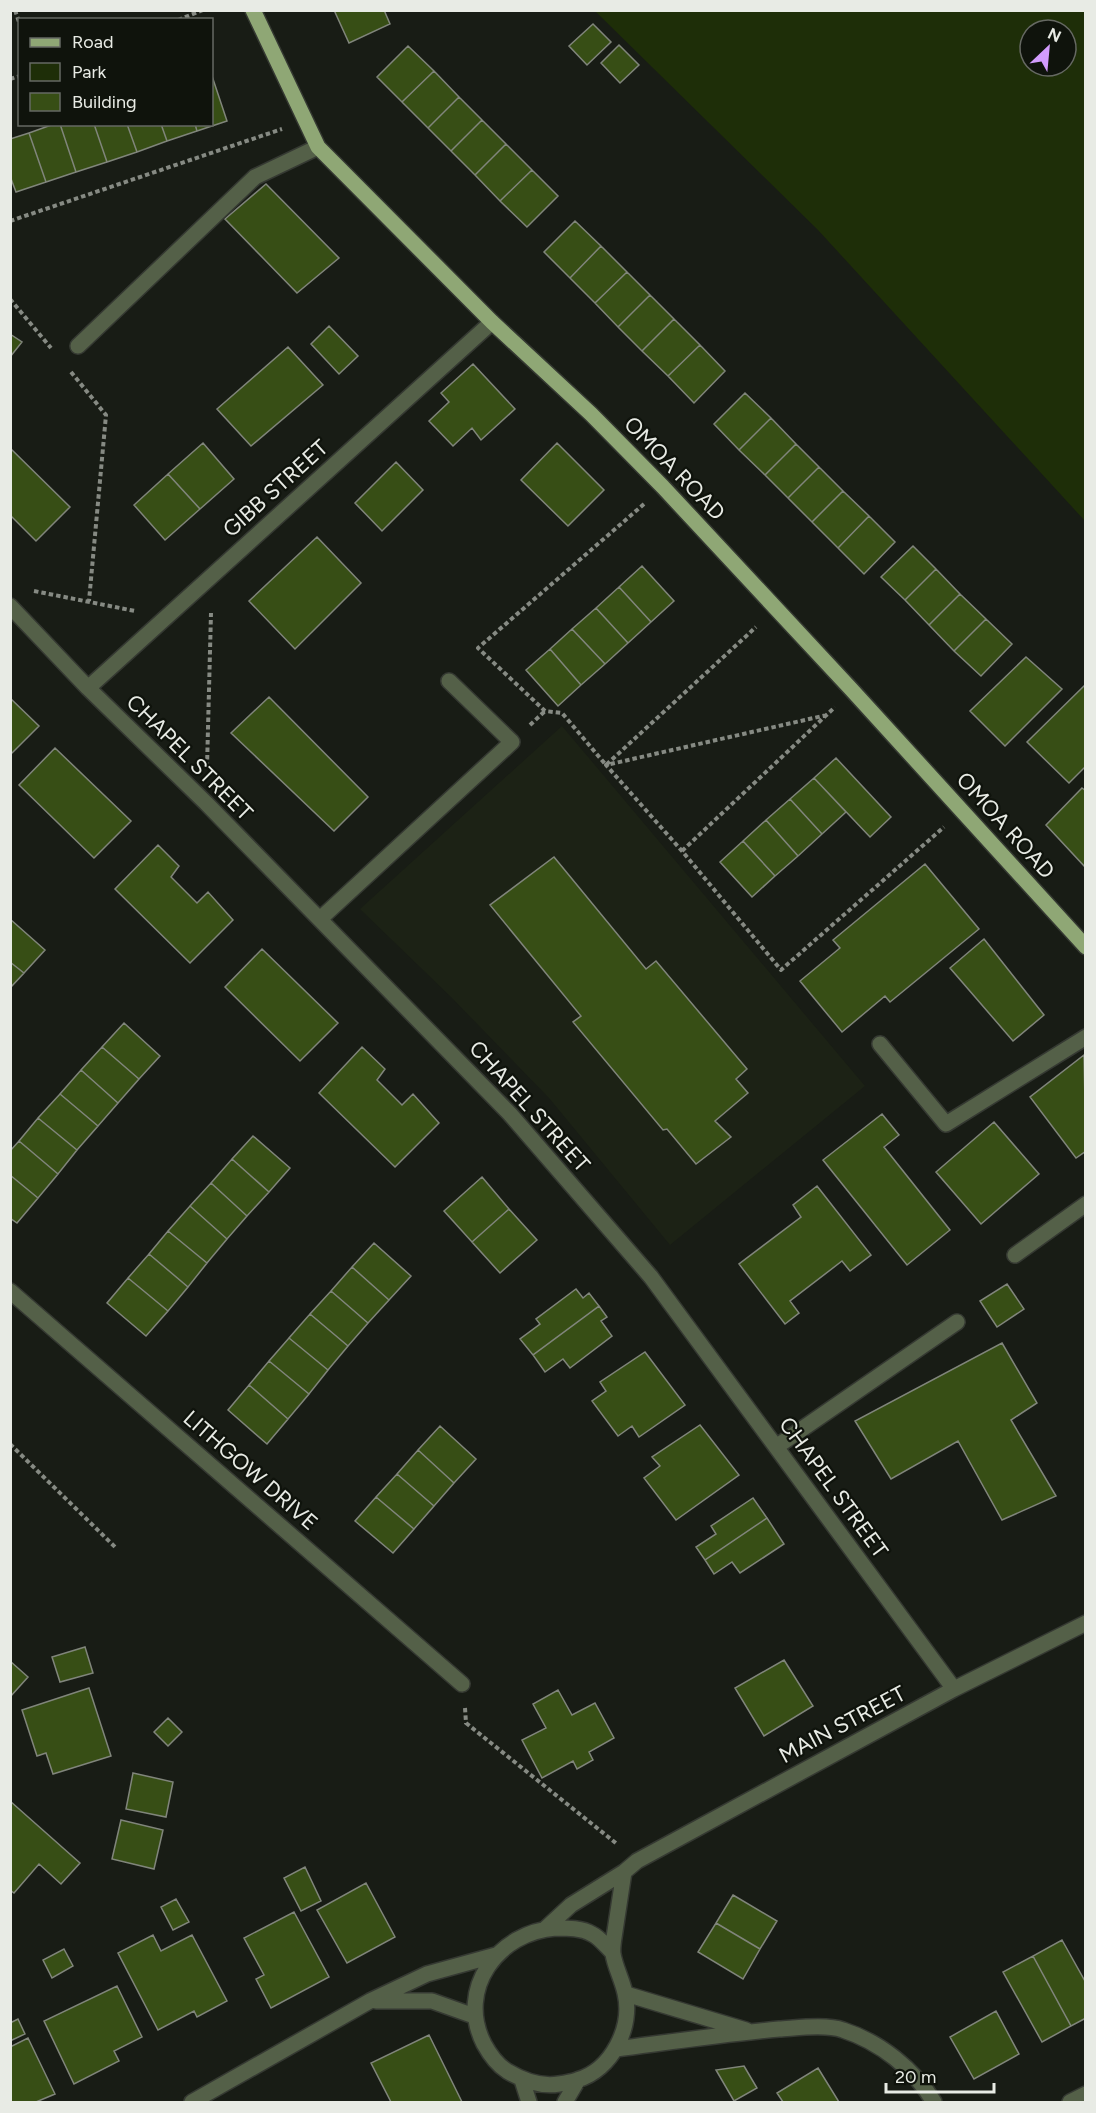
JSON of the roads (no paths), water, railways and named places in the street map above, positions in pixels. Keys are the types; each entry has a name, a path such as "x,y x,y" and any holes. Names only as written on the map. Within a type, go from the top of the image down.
{"main road":[{"name":"OMOA ROAD","path":"254,10 318,147 492,322 591,414 663,487 851,688 1086,947"}],"street":[{"path":"78,346 255,177 318,147"},
{"name":"GIBB STREET","path":"88,688 492,322"},
{"name":"CHAPEL STREET","path":"10,606 88,688 206,803 510,1114 651,1277 954,1689"},
{"path":"320,919 512,742 449,681"},
{"path":"880,1044 946,1124 1086,1037"},
{"path":"1015,1255 1086,1204"},
{"name":"LITHGOW DRIVE","path":"10,1291 462,1684"},
{"path":"776,1447 957,1322"},
{"name":"MAIN STREET","path":"545,1929 570,1905 638,1861 954,1689 1086,1623"},
{"name":"MAIN STREET","path":"612,1952 593,1934 569,1928 545,1929 519,1938 496,1954 481,1977 477,1989 474,2016 477,2031 500,2066 522,2080 553,2085 579,2080 599,2068 616,2049 626,2021 626,1994 612,1952 624,1872"},
{"path":"192,2103 370,2001 427,1974 496,1954"},
{"path":"626,1994 752,2031"},
{"path":"370,2001 432,2001 474,2016"},
{"path":"616,2049 752,2031 801,2027 841,2029 873,2043 902,2064 927,2091 934,2103"},
{"path":"522,2080 529,2103"},
{"path":"565,2103 579,2080"},
{"path":"1070,2103 1086,2094"}]}
